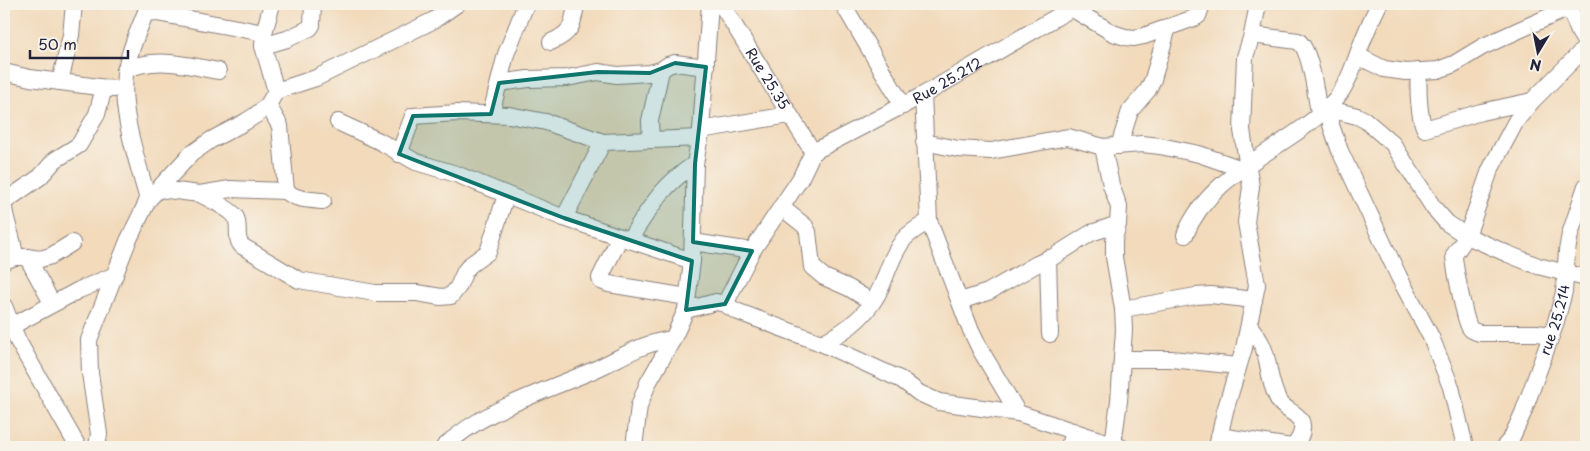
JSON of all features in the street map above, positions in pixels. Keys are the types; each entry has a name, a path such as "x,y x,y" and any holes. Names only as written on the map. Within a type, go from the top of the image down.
{"street":[{"path":"60,82 71,35 74,4"},
{"path":"272,4 264,40 272,98 280,126 286,191 291,196 297,198 323,201"},
{"path":"153,195 130,137 124,90 125,70 147,8 264,40 287,39 310,28 312,25 312,4"},
{"path":"97,447 99,434 90,373 89,340 128,241 153,195 192,154 211,140 245,122 272,98 434,20 457,4"},
{"path":"491,114 506,54 526,4"},
{"path":"551,42 563,37 572,26 576,4"},
{"path":"634,447 639,406 648,383 673,339 686,303 692,261 695,164 700,134 710,4"},
{"name":"Rue 25.35","path":"721,4 813,152"},
{"path":"843,4 903,106"},
{"path":"1075,6 1113,33 1134,38 1198,16 1202,4"},
{"path":"1249,326 1265,350 1278,400 1287,410 1299,418 1302,426 1296,444 1292,447 1218,442 1249,326 1257,278 1246,222 1252,187 1250,174 1245,167 1242,130 1244,58 1252,35 1258,4"},
{"path":"1185,235 1194,215 1211,194 1245,167 1326,110 1348,78 1379,4"},
{"name":"Rue 25.212","path":"813,152 903,106 1075,6"},
{"path":"1358,56 1384,69 1406,72 1434,71 1446,68 1482,47 1569,6 1586,45 1532,101 1516,121 1490,170 1467,236 1456,250 1454,257 1469,327 1480,333 1537,333 1551,336"},
{"path":"695,164 673,180 624,238 603,271 600,278 602,281 686,303 716,302 725,304 736,311 822,343 902,380 919,393 939,402 1018,413 1117,446 1123,309 1114,257 1114,240 1118,224 1119,207 1112,185 1111,147 1130,111 1148,90 1168,27"},
{"path":"1252,35 1302,43 1340,151 1399,277 1431,337 1451,387 1465,447"},
{"path":"125,70 140,65 167,62 218,71"},
{"path":"499,83 528,79 567,78 598,72 617,75 650,73 661,70 668,65 676,64 706,68"},
{"path":"651,140 650,121 661,70"},
{"path":"1419,71 1422,121 1425,129 1480,112 1532,101"},
{"path":"4,72 30,78 124,90"},
{"path":"4,202 40,177 55,160 79,145 97,114 104,88"},
{"path":"922,95 929,221 969,326 981,351 1018,413"},
{"path":"1326,110 1342,112 1365,120 1393,144 1439,215 1467,236 1538,266 1586,278"},
{"path":"399,154 413,116 416,115 457,113 532,118 604,142 651,140 700,134 789,115"},
{"path":"338,122 379,141 416,162 456,174 564,218 692,261"},
{"path":"924,142 958,149 991,151 1068,137 1111,147 1142,144 1160,146 1199,154 1245,167"},
{"path":"564,218 604,142"},
{"path":"725,304 752,251 800,179 813,152"},
{"name":"rue 25.214","path":"1504,447 1523,413 1551,336 1564,292 1570,234 1586,186"},
{"path":"153,195 200,194 230,189 286,191"},
{"path":"200,194 234,215 237,222 238,240 242,246 300,280 375,293 417,293 442,297 451,296 470,265 488,252 506,195"},
{"path":"781,207 805,226 808,232 812,268 824,277 849,288 872,302"},
{"path":"4,208 15,258 52,303"},
{"path":"822,343 847,329 861,317 881,288 892,260 905,238 929,221"},
{"path":"960,301 988,292 1090,233 1118,224"},
{"path":"693,242 752,251"},
{"path":"15,258 40,259 52,256 72,243"},
{"path":"1048,258 1050,334"},
{"path":"12,326 78,290 115,275"},
{"path":"1123,309 1196,296 1219,296 1254,300"},
{"path":"4,306 18,341 78,447"},
{"path":"444,447 496,411 597,368 643,346 673,339"},
{"path":"1122,359 1171,359 1238,366"},
{"path":"1069,447 1073,431"}],"highlighted area":[{"path":"675,63 706,67 695,164 693,242 752,251 725,304 686,310 692,261 564,218 399,154 413,116 491,114 499,83 508,81 598,72 650,73"}]}
